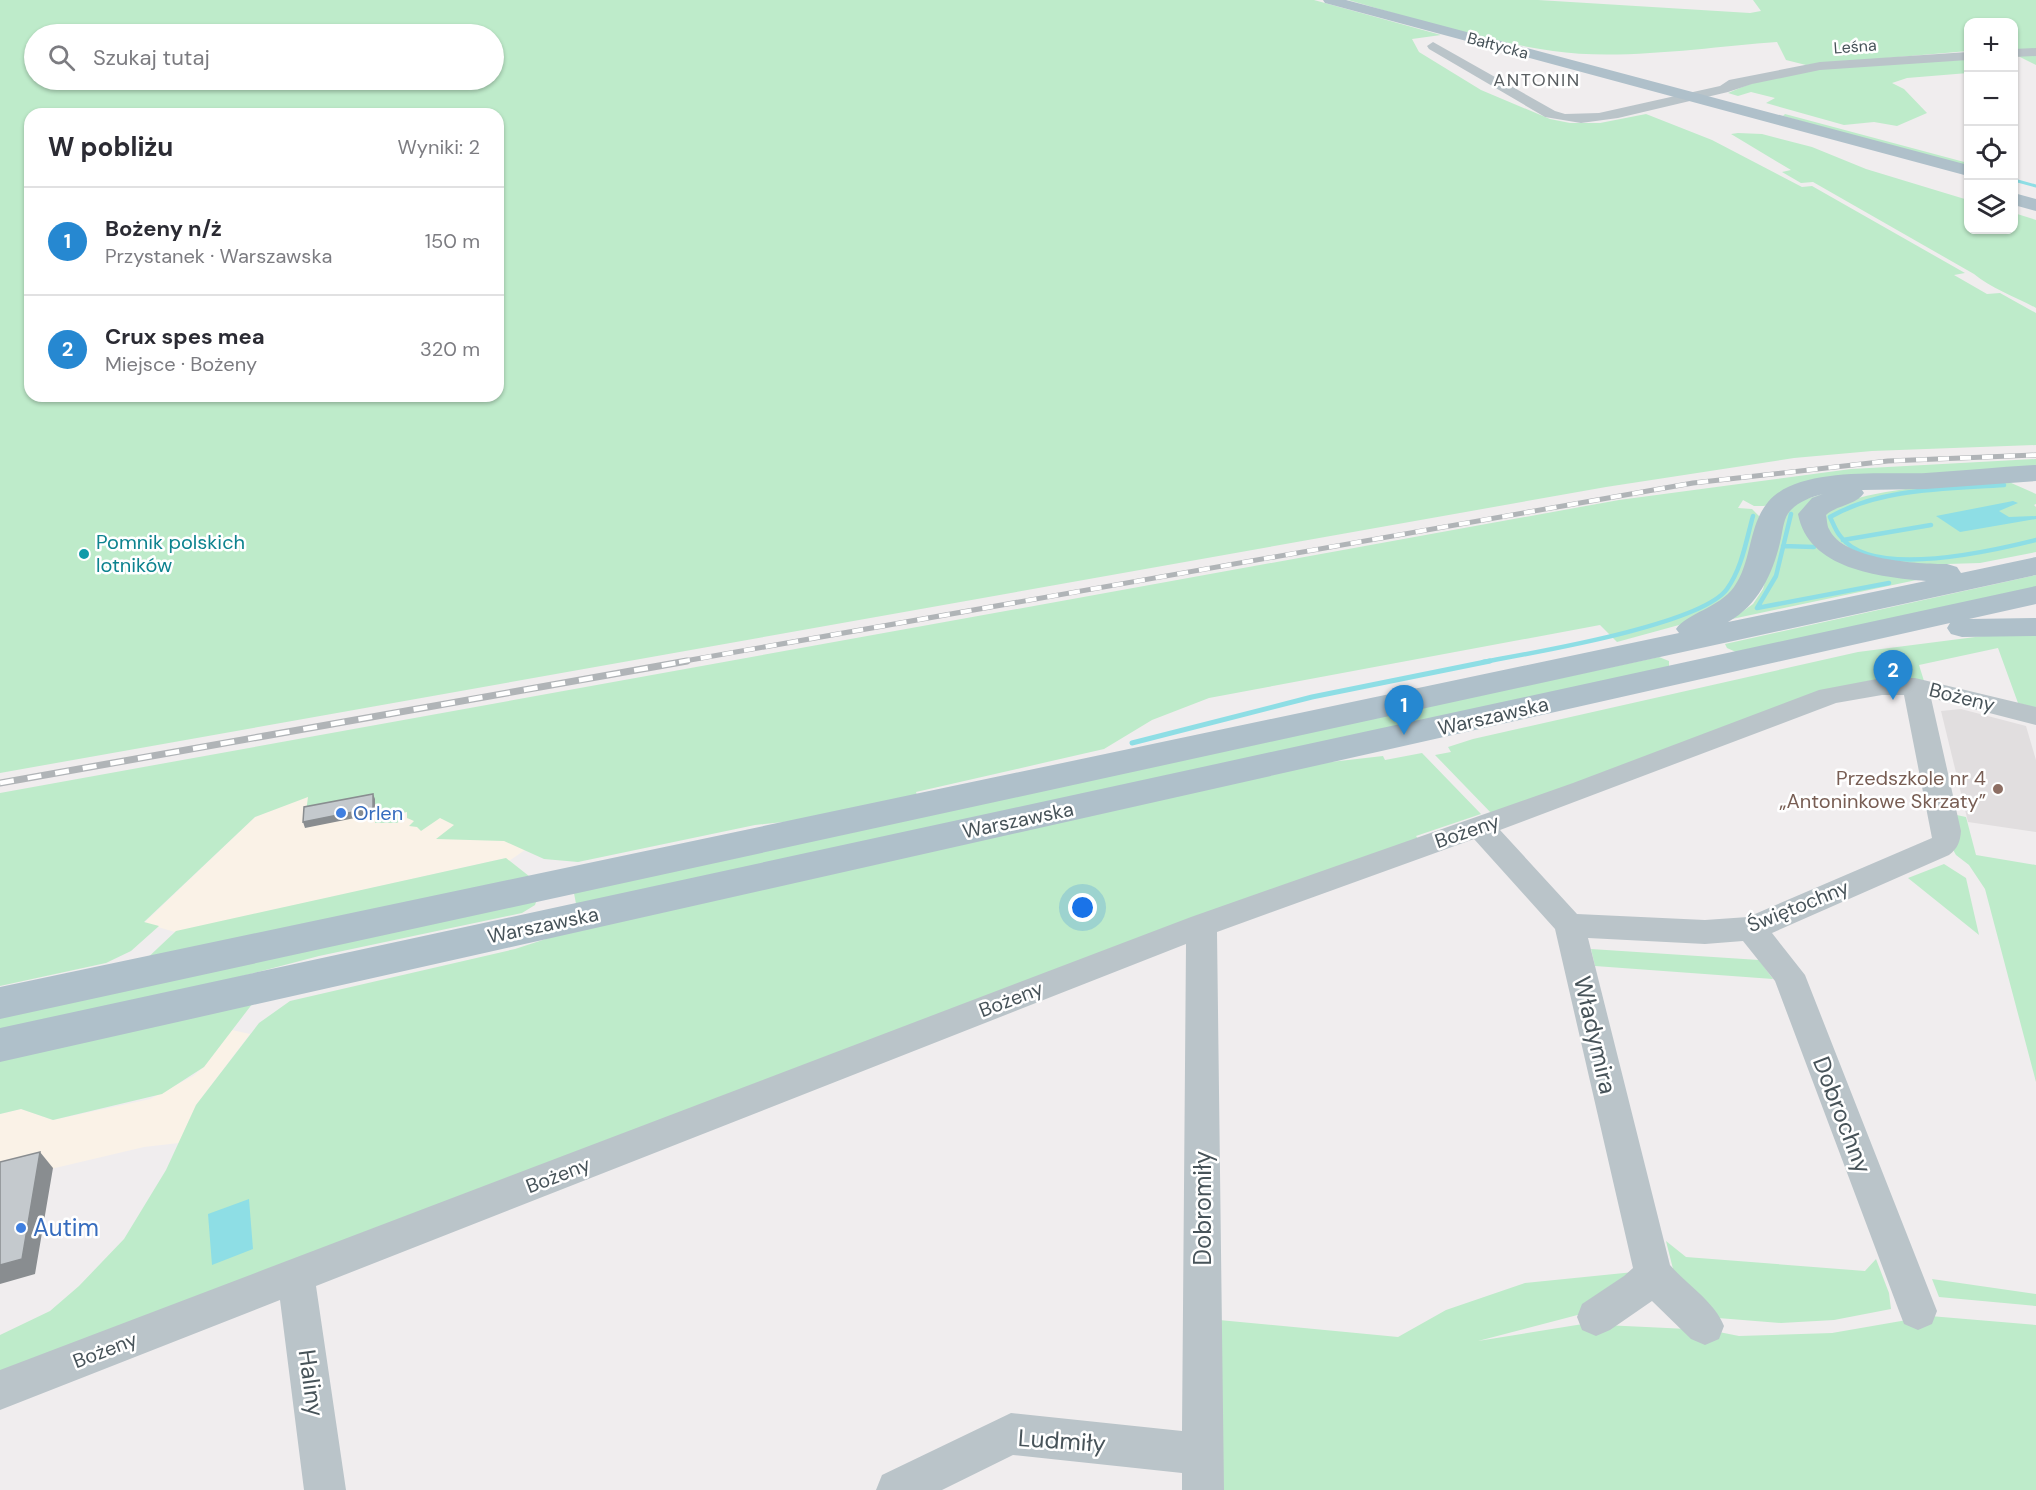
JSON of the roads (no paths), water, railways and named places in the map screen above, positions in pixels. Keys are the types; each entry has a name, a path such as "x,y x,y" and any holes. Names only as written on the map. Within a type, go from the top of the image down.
{"main road":[{"name":"Bałtycka","path":"1330,0 1642,83 1697,94 1739,108 1964,170"},
{"name":"Bałtycka","path":"1697,94 1865,155 1964,185"},
{"path":"2018,184 2036,189"},
{"path":"2018,200 2036,205"},
{"path":"1596,661 1707,623 1735,606 1746,594 1756,577 1774,514 1788,498 1806,491 1835,485 2036,473"},
{"path":"1923,481 1852,493 1827,501 1814,511 1813,526 1818,535 1837,550 1884,567 1937,573 2027,568"},
{"name":"Warszawska","path":"0,1003 2027,568"},
{"name":"Warszawska","path":"0,1045 2036,596"},
{"path":"1844,638 1996,625 2036,627"},
{"path":"554,884 557,922"}],"street":[{"path":"1433,46 1550,114 1563,119 1613,113 1697,94"},
{"path":"2018,53 2036,52"},
{"name":"Leśna","path":"1697,94 1820,66 1964,56"},
{"name":"Leśna","path":"1697,94 1719,92 1746,82"},
{"path":"1719,92 1739,108"},
{"name":"Bożeny","path":"0,1390 1202,925 1480,827 1828,696 1870,686 1915,686 2036,716"},
{"name":"Świętochny","path":"1569,925 1705,932 1751,929 1939,848 1946,842 1947,831 1915,686"},
{"name":"Władymira","path":"1480,827 1569,925 1653,1273 1671,1295 1706,1326"},
{"name":"Dobromiły","path":"1202,925 1203,1472"},
{"name":"Dobrochny","path":"1751,929 1789,975 1918,1311"},
{"path":"1596,1317 1638,1289 1653,1273"},
{"name":"Haliny","path":"296,1276 326,1490"},
{"name":"Ludmiły","path":"897,1490 1011,1434 1203,1472"}],"water":[{"path":"2013,501 2018,503 1999,511 2009,517 2036,516 2036,519 1960,532 1936,516"},
{"path":"249,1199 253,1249 212,1265 208,1214"}],"waterway":[{"path":"2018,181 2036,186"},
{"path":"1844,540 1836,530 1830,517 1850,507 1892,495 1937,489 2004,485"},
{"path":"1783,546 1791,514"},
{"path":"1483,662 1613,636 1651,626 1711,602 1727,589 1732,581 1743,554 1753,516"},
{"path":"1844,540 1931,525"},
{"path":"1844,540 1857,550 1879,557 1905,559 1963,555 2036,540"},
{"path":"1783,546 1814,547"},
{"path":"1783,546 1776,576 1757,608 1889,583"},
{"path":"1132,743 1312,697 1490,661"}],"railway":[{"path":"679,662 1693,483 1888,461 2036,455"},
{"path":"0,783 687,661"}],"place":[{"name":"Pomnik polskich lotników","path":"84,554"},
{"name":"Crux spes mea","path":"1893,700"},
{"name":"Bożeny n/ż","path":"1404,735"},
{"name":"Przedszkole nr 4 „Antoninkowe Skrzaty”","path":"1998,789"},
{"name":"Orlen","path":"341,813"},
{"name":"Autim","path":"21,1228"}],"district":[{"name":"ANTONIN","path":"1537,80"}]}
